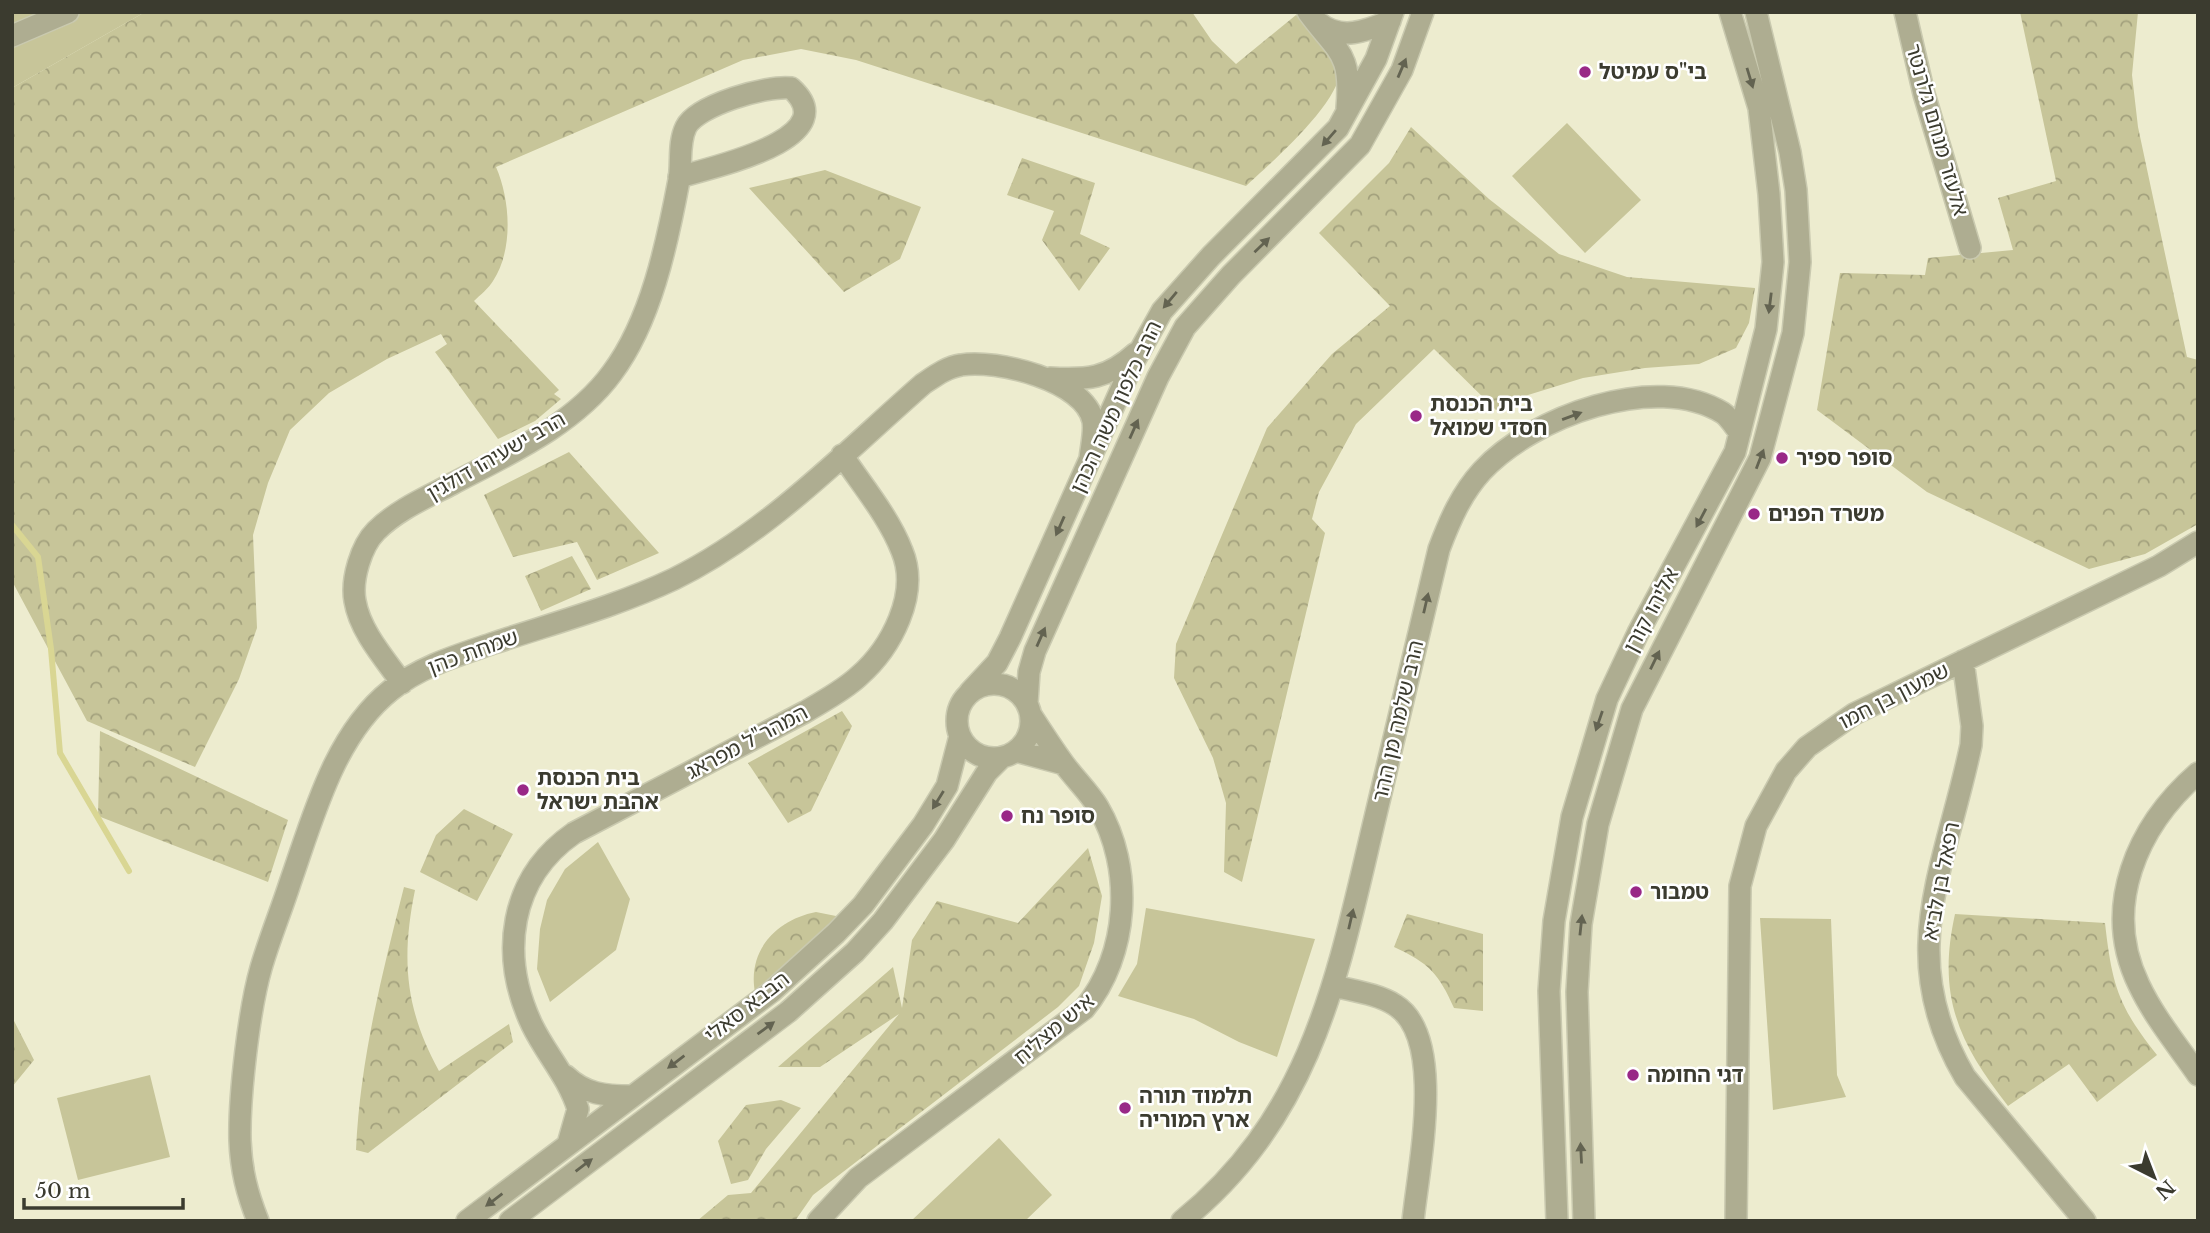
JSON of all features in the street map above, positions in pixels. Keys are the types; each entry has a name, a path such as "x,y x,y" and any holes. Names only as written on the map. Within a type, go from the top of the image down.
{"street":[{"path":"12,36 68,12"},
{"name":"הרב כלפון משה הכהן","path":"1029,709 1029,672 1035,651 1171,351 1185,327 1206,302 1360,145 1402,69 1423,12"},
{"name":"אליהו קורן","path":"1557,1221 1549,991 1554,921 1572,817 1607,699 1638,633 1723,477 1740,433 1766,329 1773,234 1759,108 1730,12"},
{"name":"אליהו קורן","path":"1584,1221 1577,992 1581,924 1598,824 1632,709 1760,458 1786,369 1795,321 1800,262 1796,190 1790,152 1756,12"},
{"name":"אלעזר מנחם גלרנטר","path":"1905,12 1924,94 1970,248"},
{"path":"1308,14 1328,30 1351,34 1391,16"},
{"path":"1308,14 1347,63 1350,80 1347,114"},
{"name":"הרב כלפון משה הכהן","path":"970,692 997,663 1010,638 1140,349 1162,311 1185,283 1318,150 1347,114 1376,59 1391,16"},
{"name":"הרב ישעיהו דולגין","path":"401,683 362,624 354,599 357,568 374,533 404,508 496,461 562,420 611,376 630,347 646,313 679,177 682,142 686,127 694,117 763,89 791,88 799,96 804,106 802,119 798,129 782,144 679,177"},
{"path":"1044,378 1085,380 1105,374 1120,368 1140,349"},
{"name":"שמחת כהן","path":"258,1221 244,1186 240,1138 248,1046 260,970 322,793 346,745 370,710 401,683 423,670 673,579 714,557 780,509 942,372 962,365 995,365 1044,378"},
{"path":"1044,378 1082,402 1093,420 1090,459"},
{"name":"הרב שלמה מן ההר","path":"1182,1221 1238,1164 1283,1104 1316,1037 1334,986 1439,550 1465,490 1511,444 1543,426 1622,398 1690,400 1724,414 1740,433"},
{"name":"המהר\"ל מפראג","path":"568,1144 578,1109 562,1072 533,1028 522,1003 516,975 514,950 524,891 537,867 552,848 574,833 841,691 876,659 895,629 905,598 908,572 902,550 842,455"},
{"name":"שמעון בן חמו","path":"1736,1221 1740,886 1755,826 1786,771 1807,747 1854,714 2159,566 2198,542"},
{"name":"רפאל בן לביא","path":"1963,661 1972,726 1971,745 1931,907 1927,937 1934,1003 1950,1051 1965,1077 2085,1221"},
{"path":"1009,754 1028,735 1029,709 1012,688 1002,684 980,686 970,692 958,711 960,736 977,754 1009,754 1064,764"},
{"name":"איש מצליח","path":"818,1221 858,1178 1063,1027 1099,992 1110,968 1123,912 1118,866 1109,831 1098,806 1064,764 1029,709"},
{"name":"הבבא סאלי","path":"467,1221 771,992 863,905 923,825 947,786 960,736"},
{"name":"הבבא סאלי","path":"510,1221 788,1012 855,952 890,912 944,840 982,778 1009,754"},
{"path":"2198,774 2156,816 2145,832 2136,855 2123,916 2125,947 2138,984 2198,1075"},
{"path":"1334,986 1397,1005 1411,1019 1419,1035 1426,1071 1413,1221"},
{"name":"המהר\"ל מפראג","path":"562,1072 578,1088 603,1096 631,1096"}],"green space":[{"path":"12,12 145,12 12,88"},
{"path":"145,12 1192,12 1212,41 1236,64 1296,15 1334,53 1338,59 1340,73 1334,90 1307,127 1246,186 856,60 801,49 743,60 496,167 507,209 507,239 500,268 487,289 474,301 559,390 554,394 561,399 535,421 498,439 435,352 447,344 441,334 387,359 329,393 290,430 268,483 253,535 257,628 239,679 195,767 87,721 12,581 12,88"},
{"path":"2020,12 2138,12 2132,75 2138,127 2187,357 2198,360 2198,524 2145,554 2089,569 1927,492 1817,410 1840,273 1925,275 1928,258 2013,250 1998,198 2056,181"},
{"path":"1567,123 1641,200 1585,253 1512,176"},
{"path":"1411,127 1489,199 1559,254 1627,277 1755,288 1749,323 1736,348 1699,364 1645,368 1583,378 1528,395 1496,410 1434,349 1356,424 1319,492 1312,519 1325,533 1242,882 1224,872 1226,803 1213,758 1174,678 1176,644 1267,428 1332,354 1390,306 1319,233 1389,163"},
{"path":"1022,158 1095,183 1080,234 1110,248 1079,291 1042,240 1054,211 1007,195"},
{"path":"825,170 921,207 900,259 844,292 749,188"},
{"path":"569,452 659,553 597,580 577,542 513,557 484,495"},
{"path":"572,556 591,589 541,611 525,576"},
{"path":"842,711 852,726 811,811 788,823 748,763"},
{"path":"100,731 288,820 268,882 98,816"},
{"path":"464,809 513,834 477,901 420,872 436,835"},
{"path":"598,842 630,899 616,950 550,1002 537,969 540,929 547,900 565,869"},
{"path":"1088,848 1102,896 1094,943 1079,986 1058,1007 813,1195 795,1221 697,1221 728,1195 751,1193 899,1014 820,1067 778,1067 893,967 902,1008 912,940 937,901 1018,923"},
{"path":"404,887 415,890 407,961 413,1005 419,1026 439,1071 509,1024 513,1042 368,1153 356,1150 362,1083 380,985"},
{"path":"1146,908 1315,939 1277,1057 1239,1042 1194,1019 1118,996 1137,964"},
{"path":"816,912 846,918 756,997 755,966 766,941 788,922"},
{"path":"1407,914 1483,934 1483,1011 1454,1008 1432,971 1394,947"},
{"path":"1955,914 2105,923 2119,994 2133,1022 2157,1055 2097,1102 2069,1064 2008,1106 1976,1061 1956,1017 1949,970"},
{"path":"1760,918 1831,919 1837,1075 1846,1097 1773,1110"},
{"path":"12,1017 34,1060 12,1087"},
{"path":"150,1075 170,1157 78,1180 57,1098"},
{"path":"781,1100 801,1108 766,1149 748,1180 731,1184 718,1141 746,1105"},
{"path":"999,1138 1052,1195 1025,1221 911,1221"}],"waterway":[{"path":"12,525 38,557 51,649 60,753 129,871"}],"place":[{"name":"בי\"ס עמיטל","path":"1585,72"},
{"name":"בית הכנסת חסדי שמואל","path":"1416,416"},
{"name":"סופר ספיר","path":"1782,458"},
{"name":"משרד הפנים","path":"1754,514"},
{"name":"בית הכנסת אהבת ישראל","path":"523,790"},
{"name":"סופר נח","path":"1007,816"},
{"name":"טמבור","path":"1636,892"},
{"name":"דגי החומה","path":"1633,1075"},
{"name":"תלמוד תורה ארץ המוריה","path":"1125,1108"}]}
